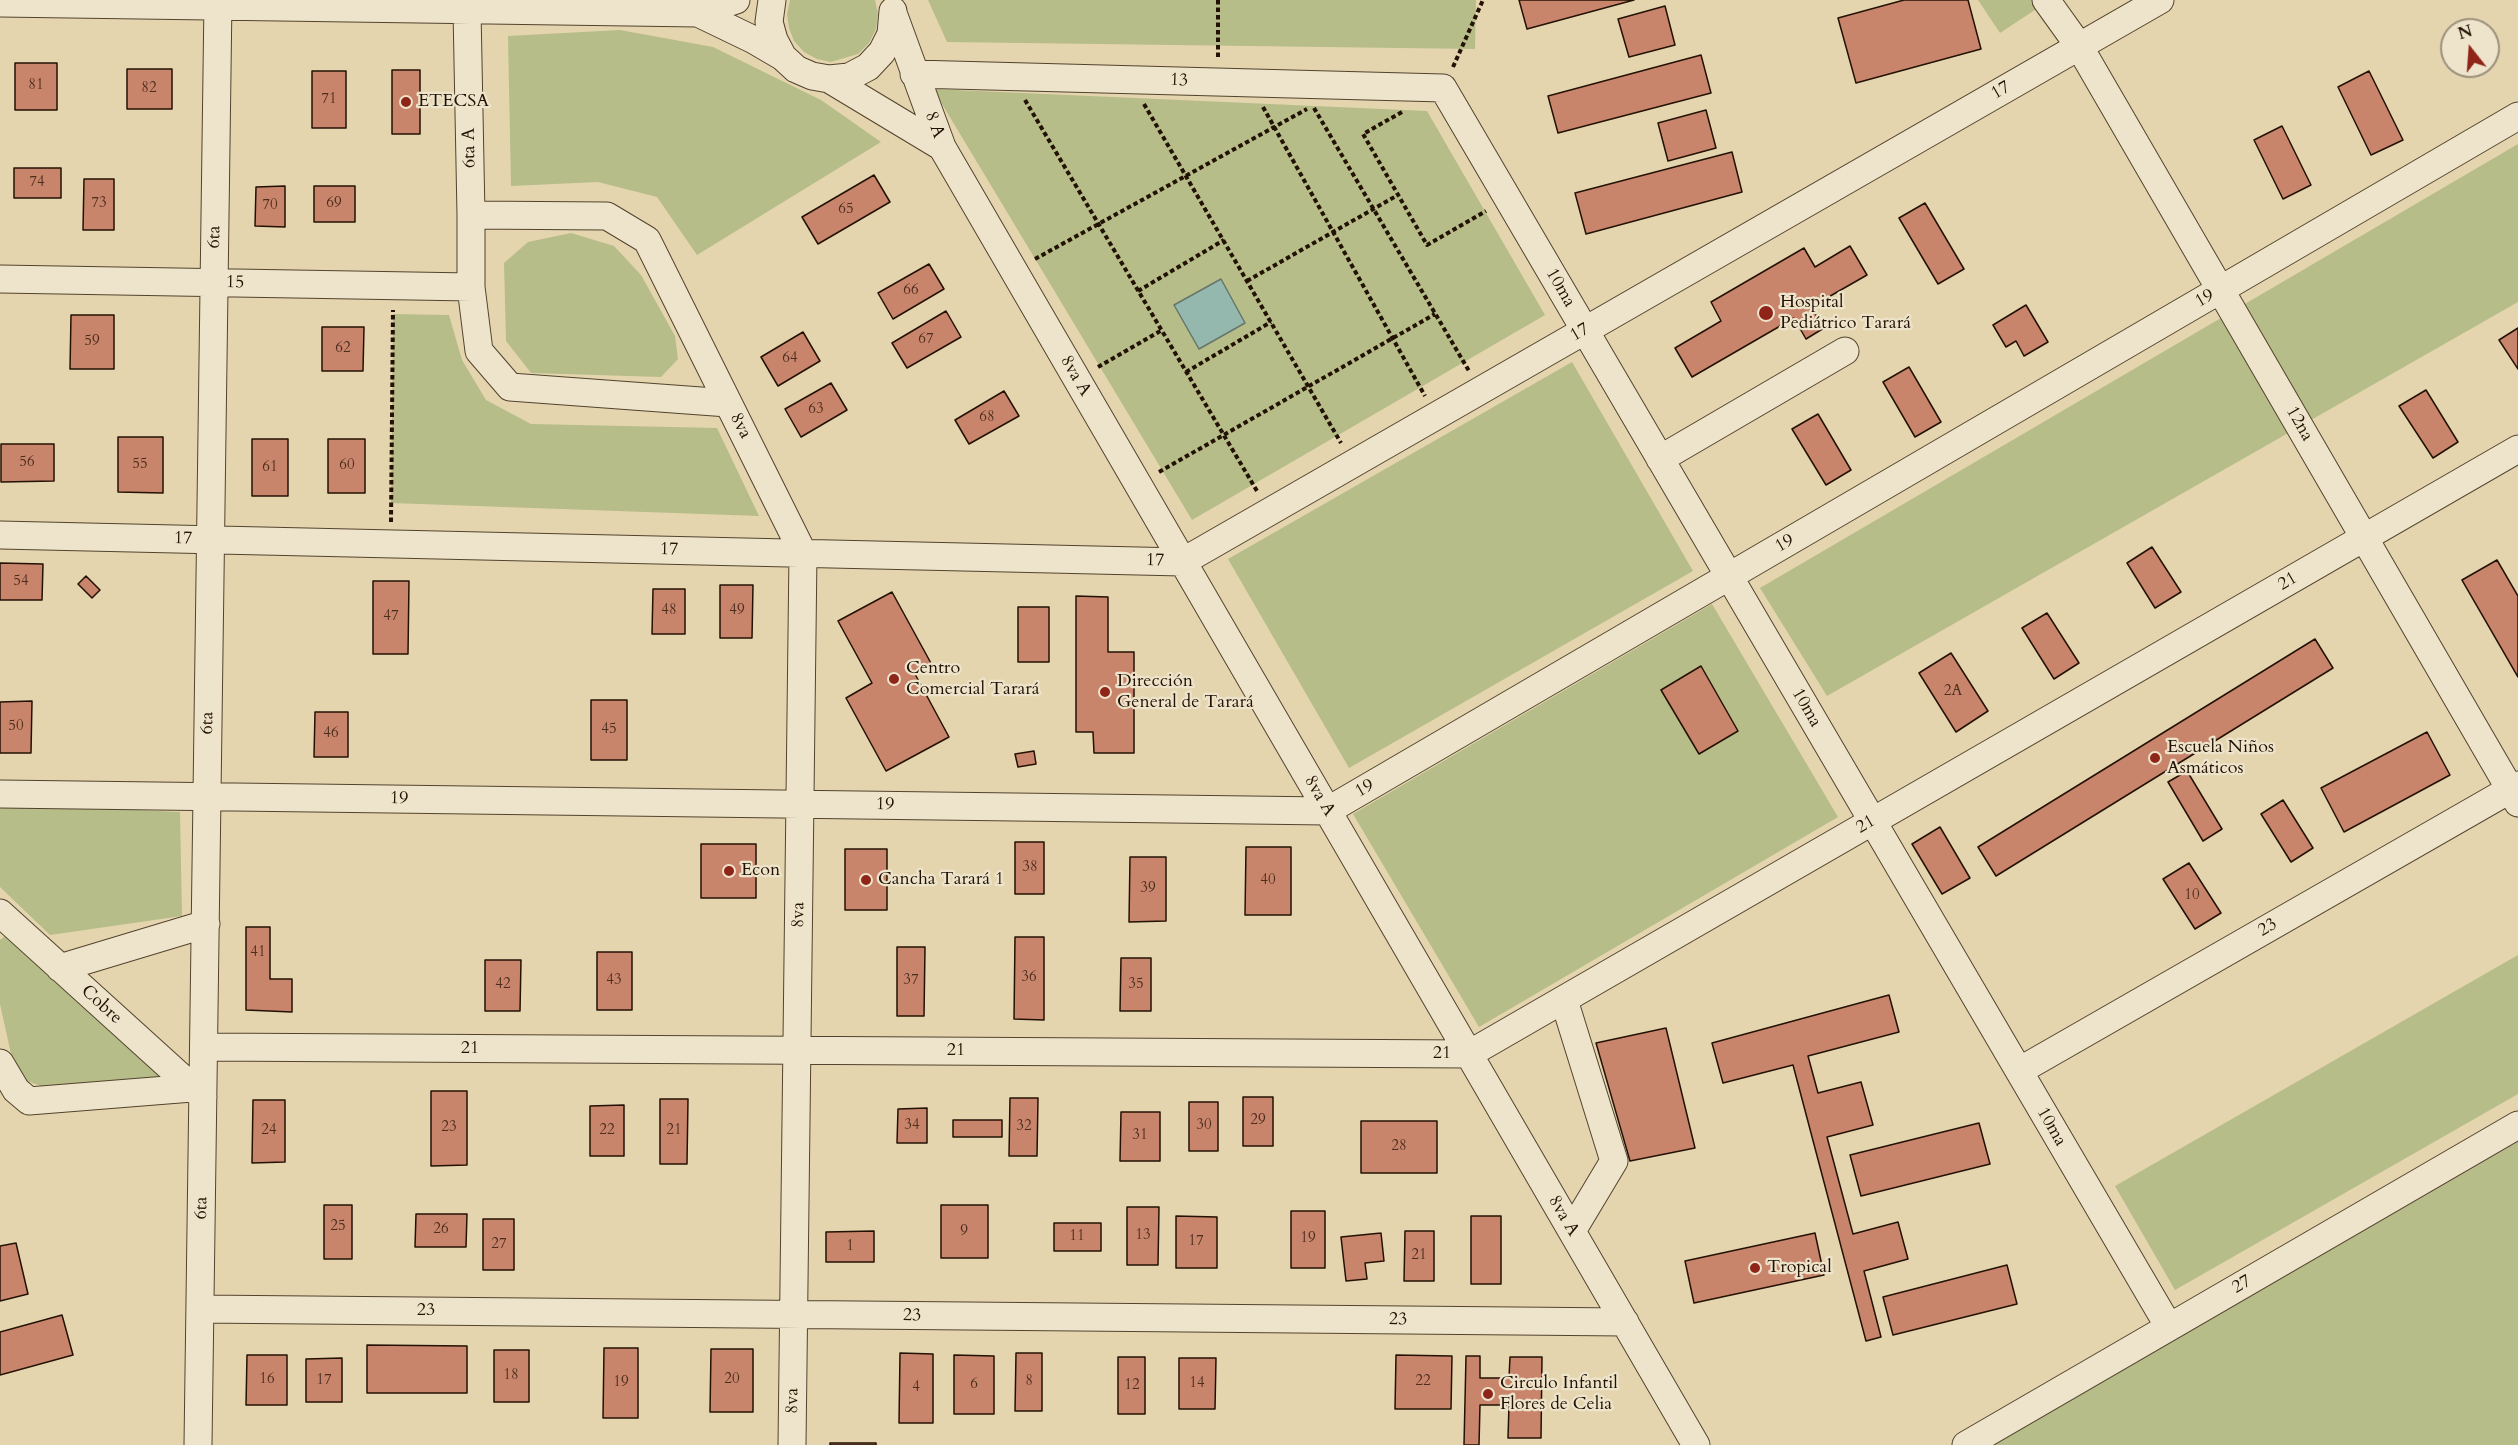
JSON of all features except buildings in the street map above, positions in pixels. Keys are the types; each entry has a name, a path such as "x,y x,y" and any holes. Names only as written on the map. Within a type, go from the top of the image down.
{"street":[{"path":"0,3 218,3 698,14 736,0"},
{"path":"772,0 770,22 774,40 783,57"},
{"name":"12na","path":"2046,0 2079,46 2515,792"},
{"name":"17","path":"0,535 1182,562 2160,0"},
{"name":"6ta","path":"197,1444 200,1309 198,1092 204,1047 218,3"},
{"path":"829,79 849,77 868,67 882,52 891,34 892,7"},
{"name":"8 A","path":"892,7 914,74 942,147"},
{"name":"6ta A","path":"467,10 471,287 479,351 510,387 728,403"},
{"path":"698,14 754,40 783,57"},
{"name":"8 A","path":"783,57 804,72 829,79 942,147"},
{"name":"13","path":"914,74 1249,83 1306,95 1443,88"},
{"name":"10ma","path":"1443,88 2169,1327"},
{"name":"19","path":"0,794 1327,811 2518,117"},
{"name":"8va A","path":"942,147 1696,1445"},
{"name":"8va","path":"471,215 607,216 647,240 803,553 792,1445"},
{"name":"15","path":"0,279 471,287"},
{"path":"1660,459 1845,351"},
{"name":"21","path":"204,1047 1469,1054 2518,450"},
{"name":"23","path":"2019,1071 2515,792"},
{"name":"Cobre","path":"0,913 198,1092"},
{"path":"60,968 206,924"},
{"path":"1564,1000 1614,1161 1572,1231"},
{"path":"0,1064 16,1090 29,1101 198,1092"},
{"name":"27","path":"1966,1445 2518,1125"},
{"name":"23","path":"200,1309 1625,1322"}],"path":[{"path":"1218,0 1219,82"},
{"path":"1443,88 1483,0"},
{"path":"1011,76 1269,512"},
{"path":"1130,80 1353,464"},
{"path":"1249,83 1436,416"},
{"path":"1013,271 1274,127 1306,95 1480,391"},
{"path":"1403,111 1363,134 1427,245 1508,198"},
{"path":"1247,281 1398,195"},
{"path":"1138,291 1224,240"},
{"path":"391,544 394,286"},
{"path":"1138,484 1435,314"},
{"path":"1186,372 1270,322"},
{"path":"1077,380 1162,330"}],"green space":[{"path":"790,0 875,0 878,14 876,29 869,43 858,54 831,62 817,59 804,52 794,41 787,14"},
{"path":"928,0 1476,0 1475,49 947,42"},
{"path":"1978,0 2050,0 2000,33"},
{"path":"620,30 713,47 821,100 881,142 697,255 657,197 598,182 511,186 508,36"},
{"path":"933,89 1427,111 1545,315 1192,520"},
{"path":"2518,144 2518,302 1827,696 1760,588"},
{"path":"571,233 614,246 641,275 675,336 678,359 661,377 531,373 506,341 504,263 528,242"},
{"path":"393,314 449,315 462,360 486,400 531,424 717,428 759,516 391,503"},
{"path":"1572,362 1693,571 1349,768 1228,559"},
{"path":"1712,604 1838,817 1479,1027 1353,814"},
{"path":"0,804 180,812 182,916 50,935 0,887"},
{"path":"10,932 163,1077 46,1088 27,1081 13,1063 0,1004 0,940"},
{"path":"2518,955 2518,1094 2175,1290 2115,1186"},
{"path":"2518,1142 2518,1445 1987,1445 2274,1283"}],"water":[{"path":"1221,279 1245,323 1199,349 1174,305"}],"place":[{"name":"ETECSA","path":"406,102"},
{"name":"Hospital Pediátrico Tarará","path":"1766,313"},
{"name":"Centro Comercial Tarará","path":"894,679"},
{"name":"Dirección General de Tarará","path":"1105,692"},
{"name":"Escuela Niños Asmáticos","path":"2155,758"},
{"name":"Econ","path":"729,871"},
{"name":"Cancha Tarará 1","path":"866,880"},
{"name":"Tropical","path":"1755,1268"},
{"name":"Circulo Infantil Flores de Celia","path":"1488,1394"}]}
